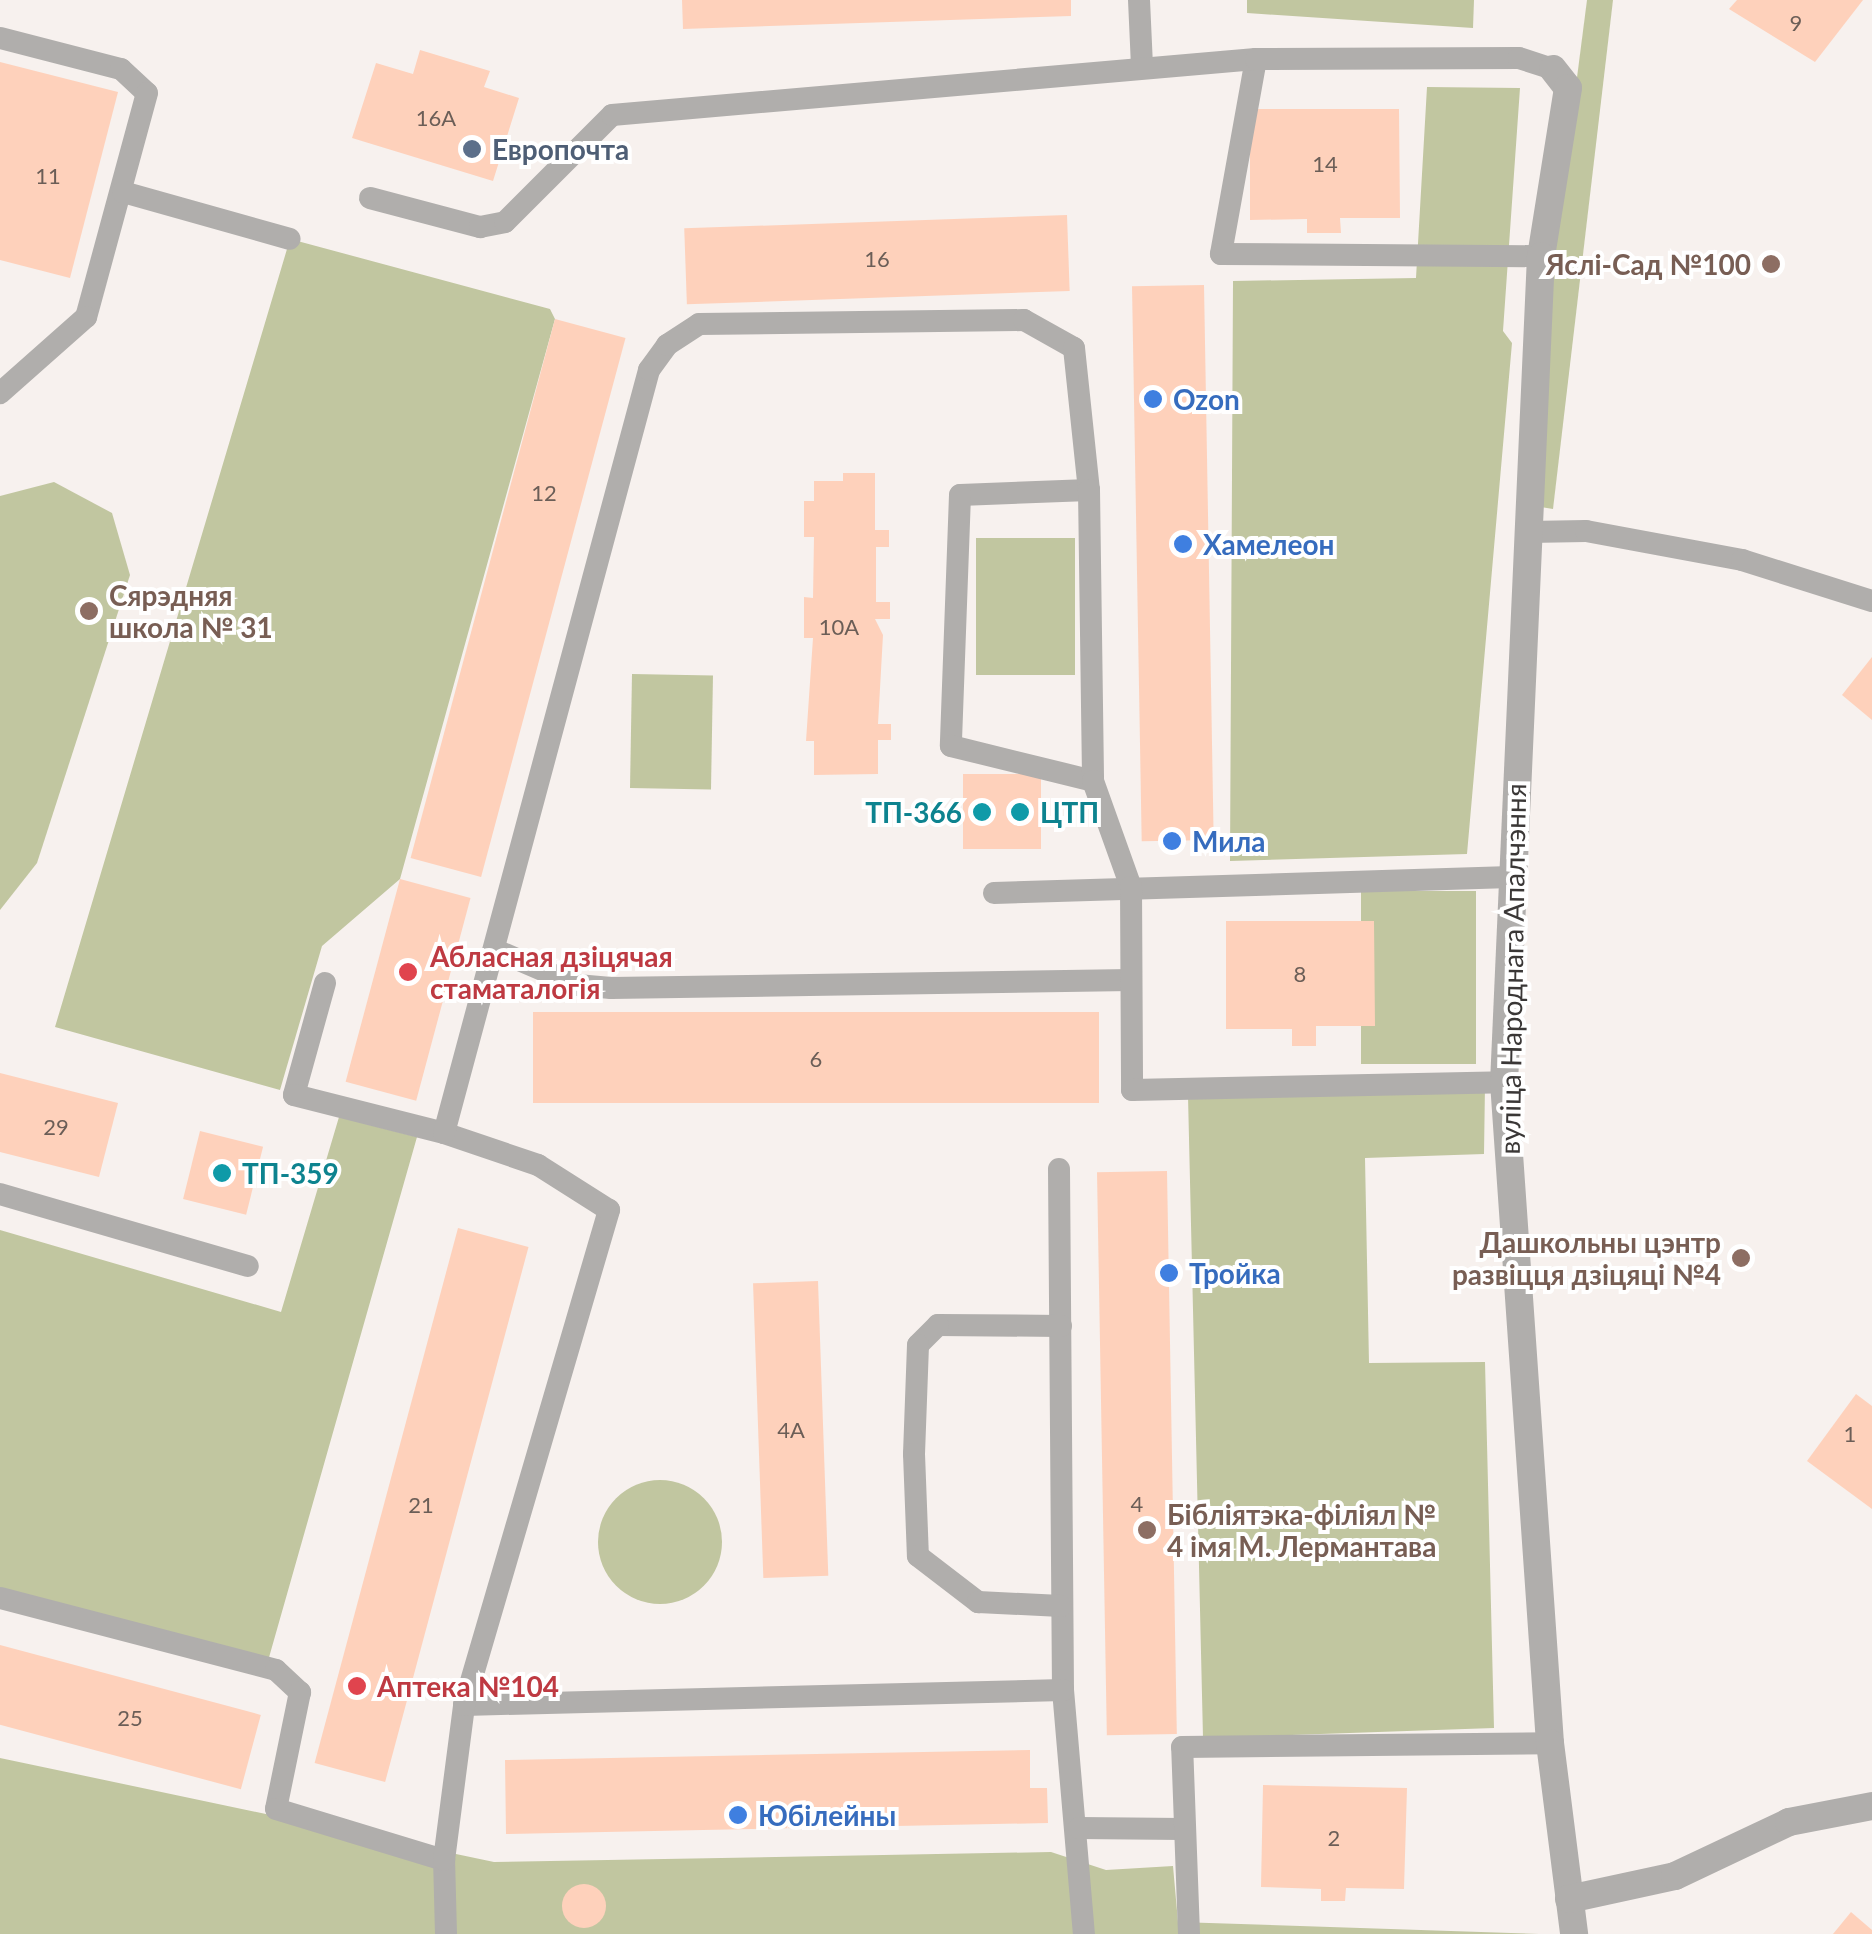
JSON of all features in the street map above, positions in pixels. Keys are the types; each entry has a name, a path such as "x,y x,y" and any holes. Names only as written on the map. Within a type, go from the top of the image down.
{"street":[{"name":"вуліца Народнага Апалчэння","path":"1553,68 1568,88 1541,256 1504,1082 1550,1743 1574,1934"},
{"path":"1569,1899 1674,1876 1789,1822 1872,1806"}],"lane":[{"path":"1139,0 1142,67"},
{"path":"0,38 122,69 147,93 86,317 0,393"},
{"path":"1256,58 1221,254 1541,256"},
{"path":"370,198 480,228 505,222 612,115 1256,58 1519,58 1553,68"},
{"path":"123,192 290,239"},
{"path":"444,1132 498,952 649,370 667,345 699,324 1024,320 1074,348 1089,490 1094,781 1131,887 1132,1090 1504,1082"},
{"path":"1089,490 960,494 950,746 1094,781"},
{"path":"1528,532 1586,531 1742,560 1872,601"},
{"path":"994,892 1512,877"},
{"path":"498,952 577,985 611,988 1131,980"},
{"path":"326,983 294,1095 444,1132 538,1165 610,1210 464,1705 444,1860 446,1934"},
{"path":"1058,1169 1064,1690 1079,1828 1084,1934"},
{"path":"0,1194 248,1266"},
{"path":"1061,1326 938,1325 918,1345 914,1454 918,1556 978,1602 1062,1606"},
{"path":"0,1598 276,1670 300,1692 276,1808 444,1860"},
{"path":"464,1705 1064,1690"},
{"path":"1189,1934 1182,1829 1182,1747 1550,1743"},
{"path":"1079,1828 1182,1829"}],"green space":[{"path":"1247,0 1474,0 1473,28 1247,13"},
{"path":"1587,0 1613,0 1553,509 1522,504"},
{"path":"1427,87 1520,88 1503,331 1512,343 1467,854 1230,861 1233,281 1416,278"},
{"path":"290,239 550,309 555,319 400,879 322,946 280,1090 55,1027"},
{"path":"54,482 112,513 130,575 37,863 0,910 0,496"},
{"path":"976,538 1075,538 1075,675 976,675"},
{"path":"632,674 713,675 711,789 630,788"},
{"path":"1361,891 1476,891 1476,1064 1361,1064"},
{"path":"1485,1085 1484,1154 1365,1158 1369,1363 1485,1362 1494,1728 1203,1738 1188,1096"},
{"path":"339,1117 417,1137 266,1668 0,1597 0,1230 281,1312"},
{"path":"660,1480 684,1485 704,1498 717,1518 722,1542 717,1566 704,1586 684,1599 660,1604 636,1599 616,1586 603,1566 598,1542 603,1518 616,1498 636,1485"},
{"path":"0,1758 494,1862 1051,1852 1106,1870 1173,1866 1178,1922 1539,1934 0,1934"}],"building":[{"path":"682,0 1071,0 1071,16 683,29"},
{"path":"1737,0 1863,0 1815,62 1729,9"},
{"path":"420,50 490,71 484,87 519,98 493,181 352,138 376,63 413,74"},
{"path":"0,62 118,92 70,278 0,260"},
{"path":"1250,109 1399,109 1400,218 1340,218 1341,233 1307,233 1307,219 1250,220"},
{"path":"1067,215 1070,291 687,304 684,228"},
{"path":"1204,285 1214,840 1142,841 1132,286"},
{"path":"555,319 626,338 481,877 411,858"},
{"path":"843,473 875,473 875,530 889,530 889,547 876,547 876,602 890,602 890,619 875,619 883,635 878,724 891,724 891,740 878,740 878,774 814,775 814,741 806,741 813,638 804,638 804,597 813,598 814,537 804,537 804,501 814,501 814,481 843,481"},
{"path":"1872,657 1872,720 1842,695"},
{"path":"963,774 1041,774 1041,849 963,849"},
{"path":"400,879 471,898 416,1101 346,1082"},
{"path":"1226,921 1374,921 1375,1026 1316,1026 1316,1046 1292,1046 1292,1029 1226,1029"},
{"path":"533,1012 1099,1012 1099,1103 533,1103"},
{"path":"0,1073 118,1103 99,1177 0,1152"},
{"name":"ТП-359","path":"200,1131 263,1147 246,1215 183,1199"},
{"path":"1167,1171 1177,1734 1107,1735 1097,1172"},
{"path":"458,1228 529,1247 385,1782 315,1763"},
{"path":"818,1281 828,1576 763,1578 753,1283"},
{"path":"1856,1394 1872,1406 1872,1509 1807,1461"},
{"path":"0,1645 261,1715 241,1789 0,1725"},
{"path":"1030,1750 1030,1788 1047,1788 1048,1823 506,1834 505,1760"},
{"path":"1263,1785 1407,1788 1404,1889 1346,1888 1345,1901 1321,1901 1321,1889 1261,1887"},
{"path":"584,1884 599,1891 606,1906 599,1921 584,1928 569,1921 562,1906 569,1891"},
{"path":"1851,1912 1872,1930 1872,1934 1833,1934"}],"place":[{"name":"Европочта","path":"472,149"},
{"name":"Яслі-Сад №100","path":"1771,264"},
{"name":"Ozon","path":"1153,399"},
{"name":"Хамелеон","path":"1183,544"},
{"name":"Сярэдняя школа № 31","path":"89,611"},
{"name":"ТП-366","path":"982,812"},
{"name":"ЦТП","path":"1020,812"},
{"name":"Мила","path":"1172,841"},
{"name":"Абласная дзіцячая стаматалогія","path":"408,972"},
{"name":"ТП-359","path":"222,1173"},
{"name":"Дашкольны цэнтр развіцця дзіцяці №4","path":"1741,1258"},
{"name":"Тройка","path":"1169,1273"},
{"name":"Бібліятэка-філіял № 4 імя М. Лермантава","path":"1147,1530"},
{"name":"Аптека №104","path":"357,1686"},
{"name":"Юбілейны","path":"738,1815"}]}
